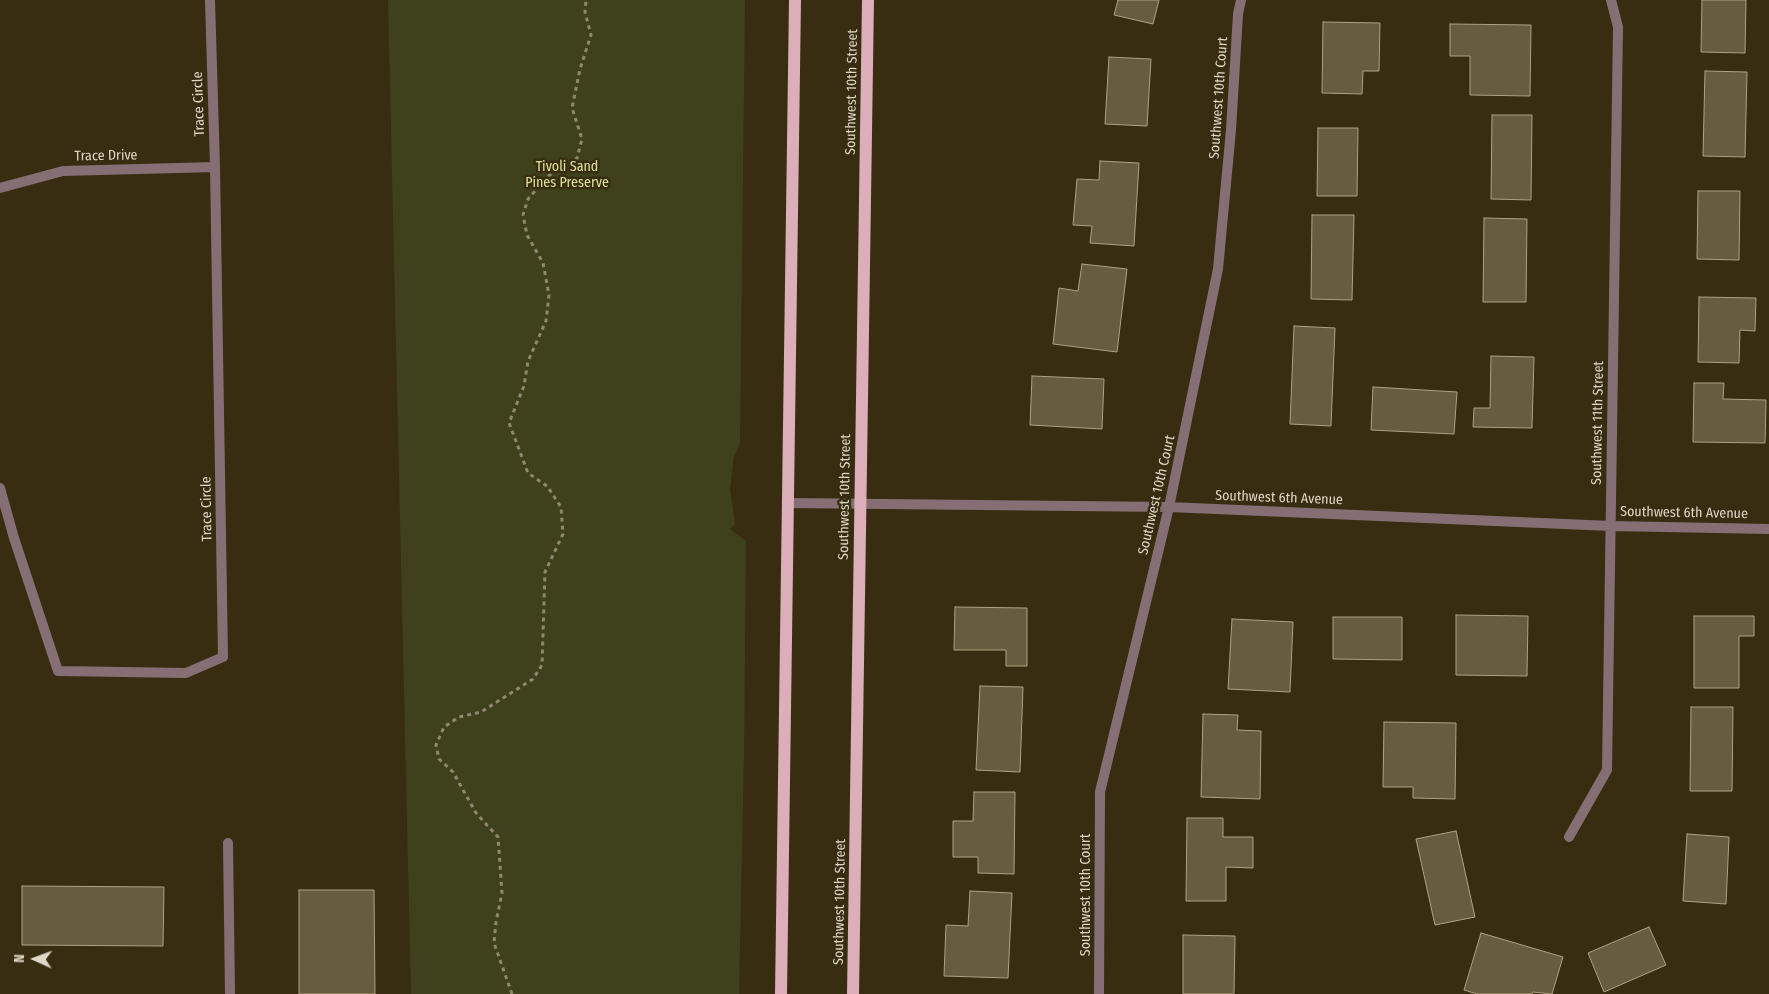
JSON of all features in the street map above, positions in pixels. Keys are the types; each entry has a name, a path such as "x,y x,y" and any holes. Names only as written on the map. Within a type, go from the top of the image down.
{"main road":[{"path":"780,994 795,0"},
{"name":"Southwest 10th Street","path":"854,994 868,0"}],"street":[{"name":"Trace Circle","path":"0,488 14,538 58,671 186,673 223,657 215,167 210,0"},
{"name":"Southwest 10th Court","path":"1099,994 1100,792 1169,507 1218,269 1231,130 1238,14 1241,0"},
{"name":"Southwest 11th Street","path":"1569,836 1607,770 1618,27 1611,0"},
{"name":"Trace Drive","path":"0,188 63,170 215,167"},
{"name":"Southwest 6th Avenue","path":"788,503 1169,507 1610,526 1769,529"},
{"path":"228,843 230,994"}],"path":[{"path":"512,994 494,942 502,893 498,837 472,808 453,772 439,759 436,744 444,728 459,717 480,712 533,679 542,665 545,572 563,534 561,507 547,486 528,473 509,423 524,386 528,361 546,321 548,295 543,263 527,235 523,214 528,199 548,176 577,158 582,139 572,108 580,69 591,35 585,12 586,0"}],"green space":[{"name":"Tivoli Sand Pines Preserve","path":"388,0 745,0 740,442 734,456 730,489 735,524 730,529 746,541 739,994 411,994"}],"building":[{"path":"1118,0 1159,0 1153,24 1114,15"},
{"path":"1702,0 1746,0 1745,53 1701,52"},
{"path":"1323,22 1380,23 1379,71 1363,71 1362,94 1322,93"},
{"path":"1450,24 1531,25 1530,96 1470,95 1470,56 1450,56"},
{"path":"1109,57 1151,59 1147,126 1105,124"},
{"path":"1705,71 1747,72 1745,157 1703,156"},
{"path":"1492,115 1532,115 1531,200 1491,199"},
{"path":"1318,128 1358,128 1357,196 1317,196"},
{"path":"1100,161 1139,163 1134,246 1090,243 1092,226 1073,225 1077,179 1099,180"},
{"path":"1698,191 1740,191 1739,260 1697,259"},
{"path":"1312,215 1354,215 1352,300 1311,299"},
{"path":"1484,218 1527,219 1526,302 1483,302"},
{"path":"1082,264 1127,269 1117,352 1053,344 1059,288 1078,291"},
{"path":"1699,297 1756,298 1755,331 1740,330 1739,363 1698,362"},
{"path":"1294,326 1335,328 1331,426 1290,424"},
{"path":"1491,356 1534,357 1532,428 1473,427 1474,408 1490,408"},
{"path":"1032,376 1104,379 1102,429 1030,425"},
{"path":"1694,383 1724,383 1723,399 1766,400 1765,443 1693,442"},
{"path":"1373,387 1457,392 1454,434 1371,430"},
{"path":"955,607 1027,608 1027,666 1006,666 1006,650 954,650"},
{"path":"1456,615 1528,616 1527,676 1456,675"},
{"path":"1694,616 1754,616 1754,636 1739,636 1739,688 1694,688"},
{"path":"1333,617 1402,617 1402,660 1333,659"},
{"path":"1232,619 1293,622 1290,692 1228,689"},
{"path":"980,686 1023,687 1020,772 976,770"},
{"path":"1691,707 1733,707 1732,791 1690,791"},
{"path":"1203,714 1238,715 1237,730 1261,731 1260,799 1201,797"},
{"path":"1384,722 1456,723 1455,799 1413,798 1413,787 1383,787"},
{"path":"974,792 1015,792 1014,874 978,873 978,857 953,857 953,821 973,821"},
{"path":"1187,818 1223,818 1223,837 1253,837 1253,868 1226,867 1226,901 1186,901"},
{"path":"1456,831 1475,917 1435,925 1416,839"},
{"path":"1687,834 1729,837 1726,904 1683,901"},
{"path":"22,886 164,887 163,946 22,945"},
{"path":"299,890 374,890 375,994 299,994"},
{"path":"970,891 1012,893 1008,978 944,976 946,925 968,926"},
{"path":"1649,927 1666,965 1604,992 1588,953"},
{"path":"1481,933 1563,957 1552,994 1533,992 1532,994 1477,994 1464,990"},
{"path":"1183,935 1235,936 1234,994 1183,994"}]}
